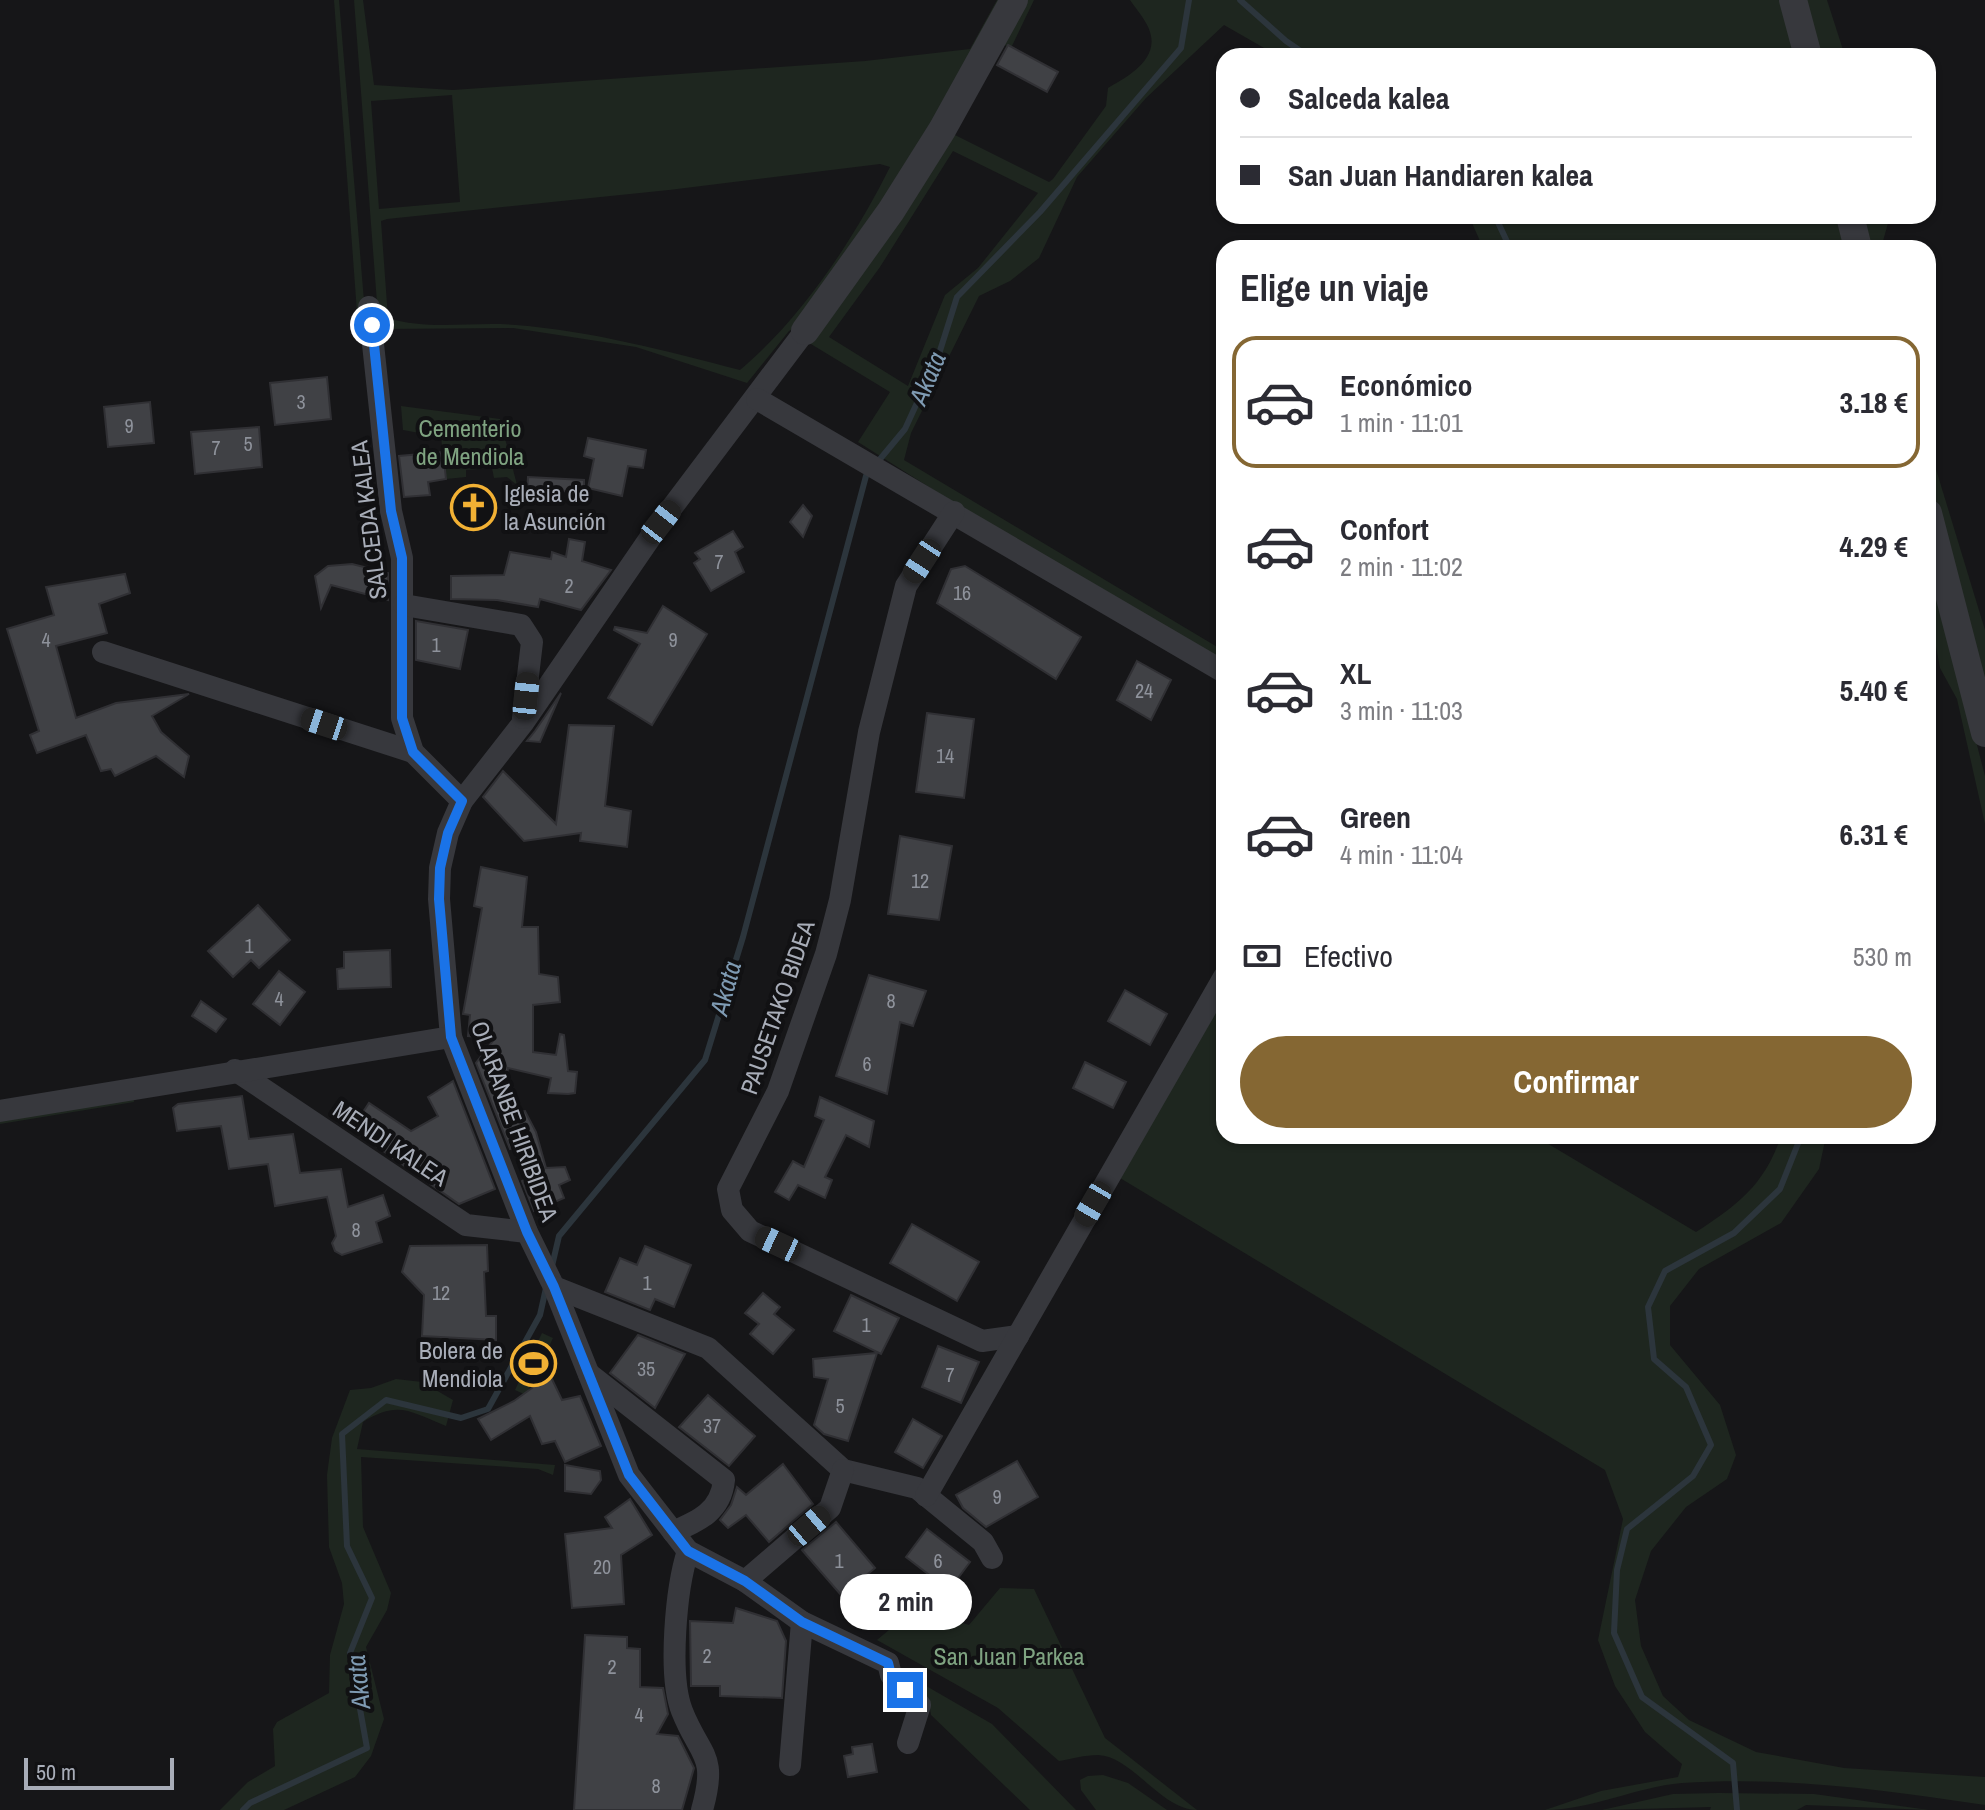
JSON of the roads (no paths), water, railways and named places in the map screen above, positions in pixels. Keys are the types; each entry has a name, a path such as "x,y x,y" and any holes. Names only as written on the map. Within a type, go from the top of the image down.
{"street":[{"path":"805,331 891,211 942,130 1014,0"},
{"path":"1793,0 1806,48"},
{"name":"SALCEDA KALEA","path":"369,307 404,605 402,718 413,752 462,801"},
{"name":"OLARANBE HIRIBIDEA","path":"688,1551 629,1475 554,1287 527,1232 451,1037 439,899 440,868 448,833 462,801 523,723 661,522 757,399 805,331"},
{"path":"757,399 1216,667"},
{"name":"PAUSETAKO BIDEA","path":"954,512 906,586 869,732 840,900 826,954 778,1091 728,1189 732,1210 750,1231 982,1341 1018,1336"},
{"path":"1936,544 1985,733"},
{"path":"404,605 521,625 532,642 523,723"},
{"path":"103,652 413,752"},
{"path":"926,1496 1216,991"},
{"path":"0,1111 235,1070 451,1037"},
{"name":"MENDI KALEA","path":"235,1070 466,1225 527,1232"},
{"path":"554,1287 708,1348 843,1470 917,1488 983,1542 992,1558"},
{"path":"589,1374 724,1480 723,1494 704,1520 673,1532"},
{"path":"745,1581 830,1508 843,1470"},
{"path":"702,1810 709,1758 681,1710 676,1662 678,1583 688,1551 745,1581 802,1622 888,1663 891,1675 920,1705 908,1743"},
{"path":"790,1765 802,1622"}],"waterway":[{"name":"Akata","path":"552,1266 559,1236 705,1060 743,937 866,476 905,429 938,357 957,297 1040,212 1181,48 1189,0"},
{"path":"1240,0 1296,48"},
{"path":"1499,224 1506,240"},
{"path":"1737,1810 1733,1763 1642,1697 1614,1633 1617,1570 1627,1529 1693,1476 1711,1445 1686,1387 1654,1359 1648,1307 1665,1271 1734,1233 1780,1189 1798,1144"},
{"name":"Akata","path":"243,1810 250,1803 367,1748 350,1653 372,1598 347,1546 342,1434 386,1400 461,1418 488,1409 540,1315 546,1288"}],"place":[{"name":"Iglesia de la Asunción","path":"473,507"},
{"name":"Bolera de Mendiola","path":"534,1364"}],"park label":[{"name":"Cementerio de Mendiola","path":"470,442"},
{"name":"San Juan Parkea","path":"1009,1656"}]}
